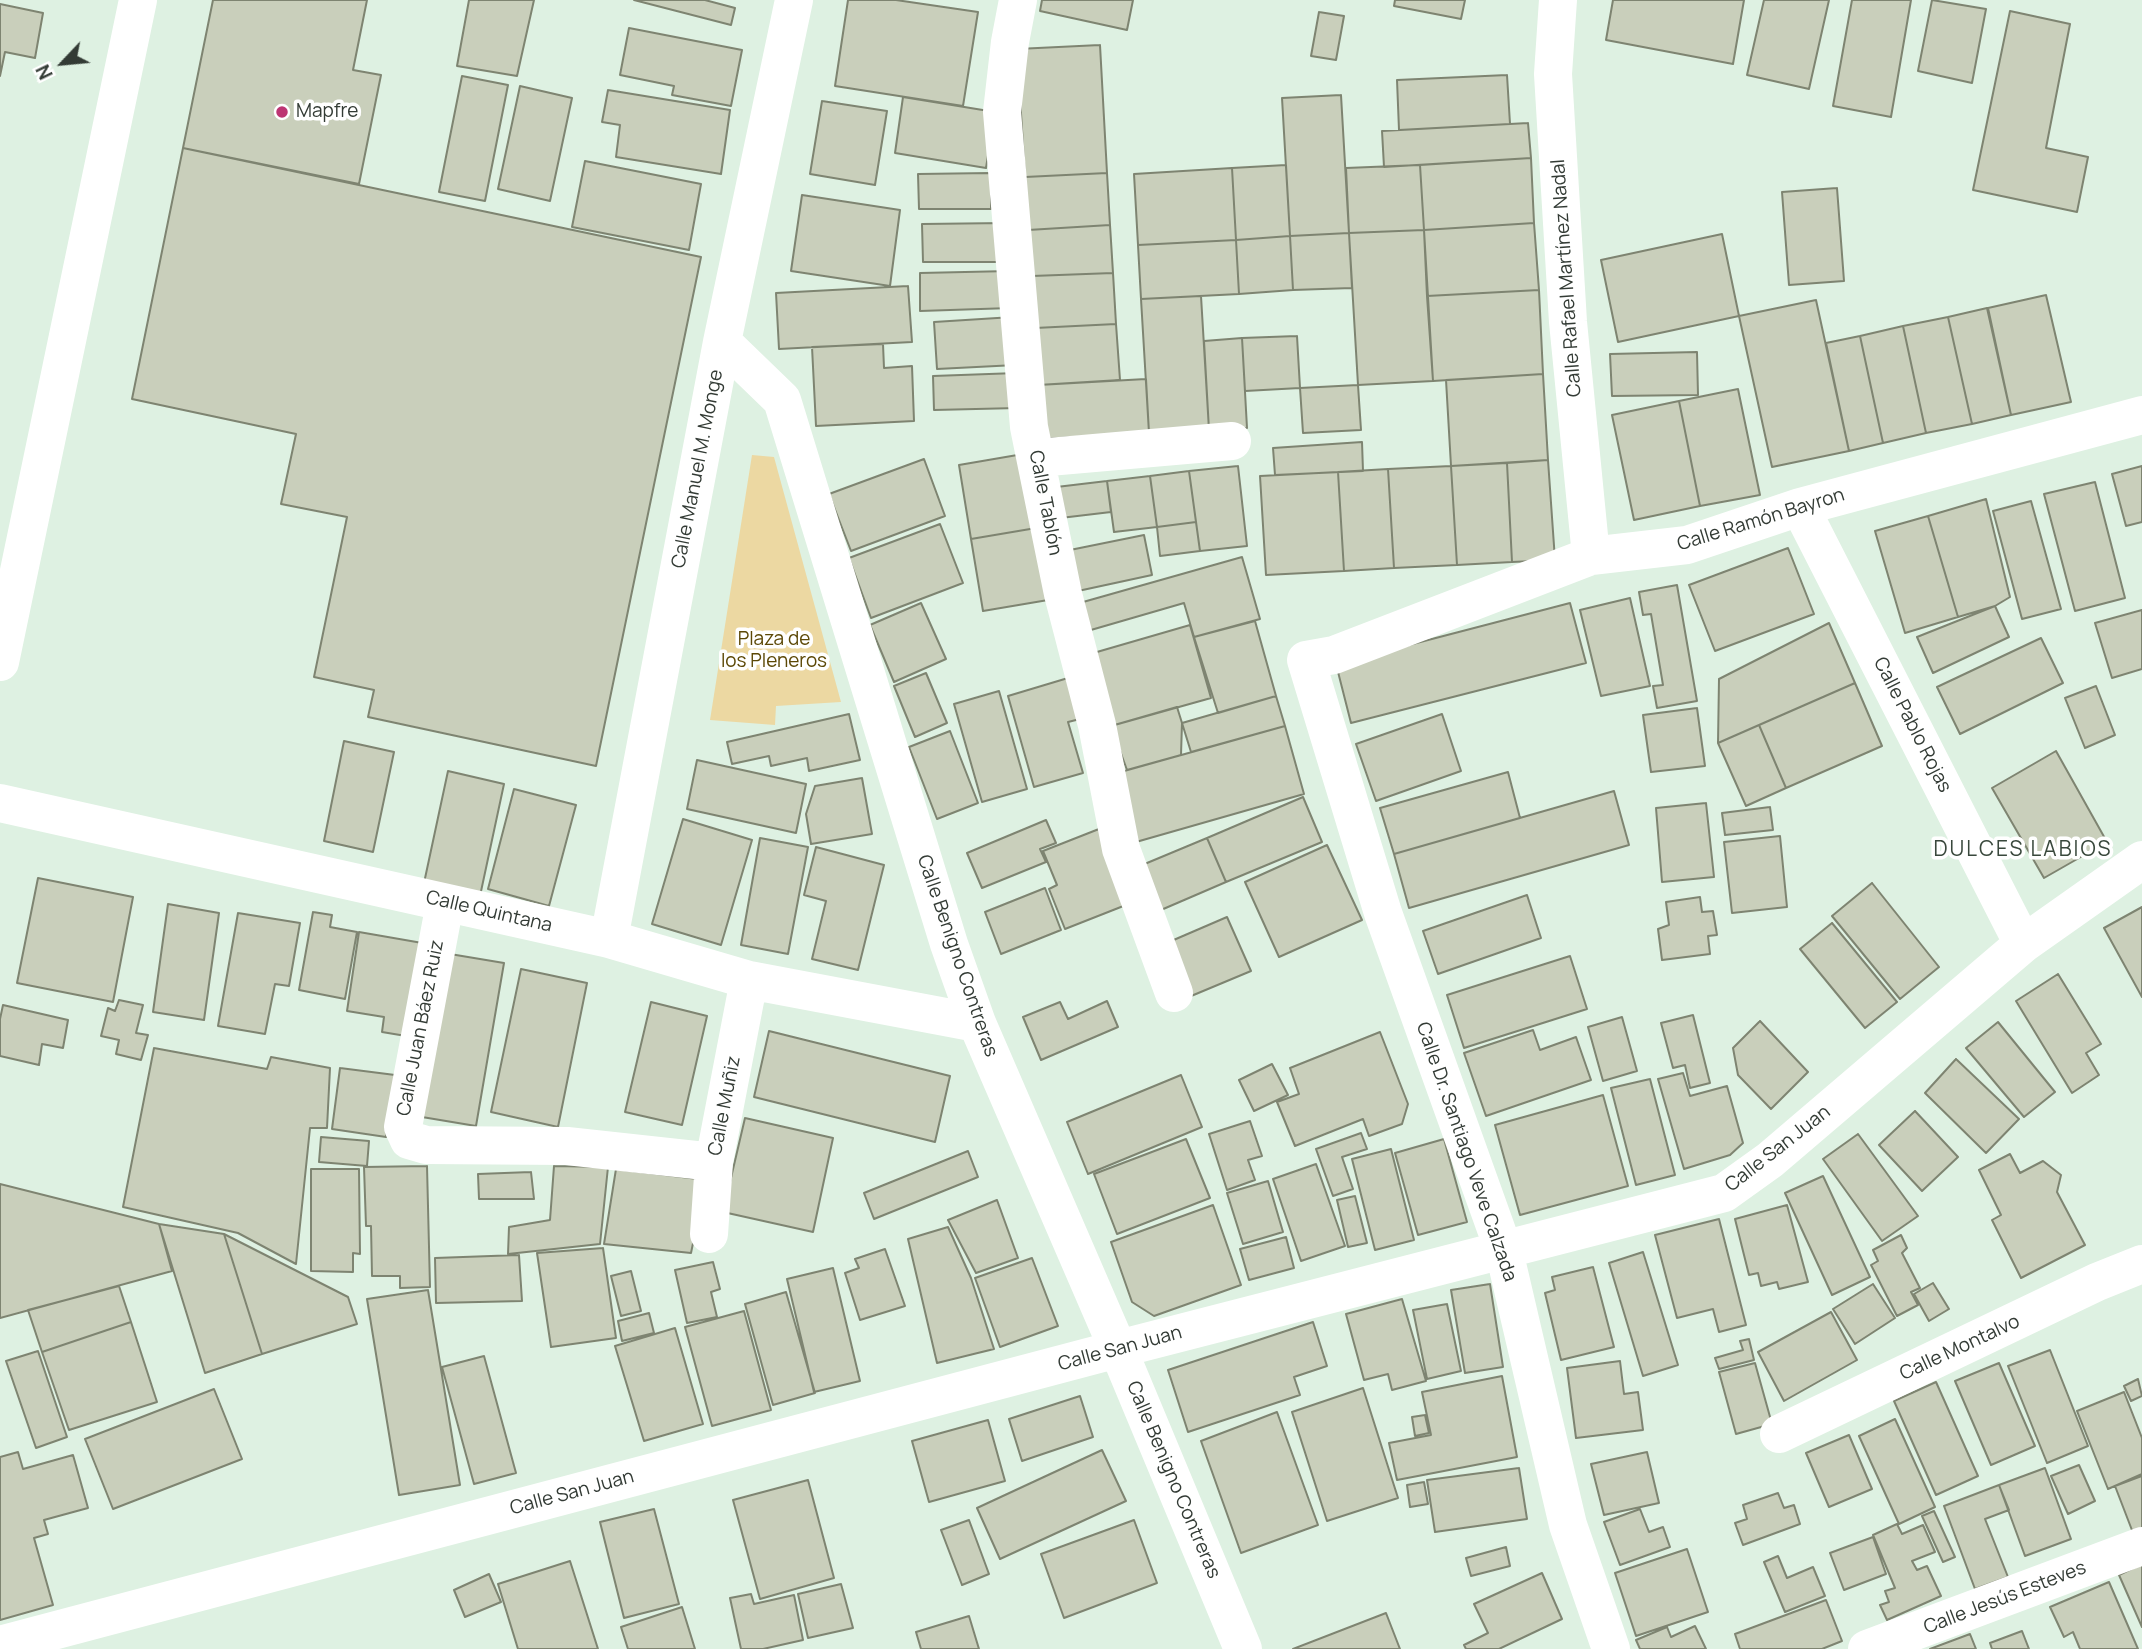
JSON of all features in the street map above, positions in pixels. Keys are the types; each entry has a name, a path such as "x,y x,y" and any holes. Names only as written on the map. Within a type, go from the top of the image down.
{"street":[{"path":"0,663 138,0"},
{"name":"Calle Manuel M. Monge","path":"609,939 722,342 794,0"},
{"name":"Calle Tablón","path":"1018,0 1002,112 1029,427 1063,594 1097,724 1121,849 1174,993"},
{"name":"Calle Rafael Martínez Nadal","path":"1558,0 1553,74 1568,322 1591,556"},
{"name":"Calle Benigno Contreras","path":"722,342 782,400 949,944 977,1023 1118,1349 1243,1649"},
{"name":"Calle Ramón Bayron","path":"1306,660 1334,655 1591,556 1686,545 1800,507 2142,415"},
{"path":"1037,458 1232,441"},
{"name":"Calle Pablo Rojas","path":"1800,507 2023,944"},
{"name":"Calle Dr. Santiago Veve Calzada","path":"1306,660 1383,913 1504,1251 1568,1525 1611,1649"},
{"name":"Calle Quintana","path":"0,803 609,939 749,979 977,1023"},
{"name":"Calle San Juan","path":"0,1645 1118,1349 1724,1194 1770,1160 2023,944 2142,860"},
{"name":"Calle Juan Báez Ruiz","path":"445,903 403,1127 409,1140 426,1145 567,1146 714,1163"},
{"name":"Calle Muñiz","path":"709,1234 714,1163 749,979"},
{"name":"Calle Montalvo","path":"1779,1434 2097,1282 2142,1264"},
{"name":"Calle Jesús Esteves","path":"1867,1649 2142,1546"}],"green space":[{"name":"Plaza de los Pleneros","path":"752,455 774,457 841,702 776,706 775,725 710,720"}],"building":[{"name":"Mapfre","path":"213,0 367,0 353,70 381,75 359,184 183,148"},
{"path":"469,0 534,0 517,76 457,66"},
{"path":"634,0 705,0 735,8 731,25"},
{"path":"848,0 896,0 978,12 963,106 835,86"},
{"path":"1042,0 1133,0 1127,30 1040,11"},
{"path":"1395,0 1465,0 1461,19 1394,6"},
{"path":"1613,0 1744,0 1733,64 1606,40"},
{"path":"1764,0 1829,0 1809,89 1747,75"},
{"path":"1852,0 1911,0 1891,117 1833,106"},
{"path":"1932,0 1986,9 1972,83 1918,71"},
{"path":"0,4 43,13 35,58 5,52 0,76"},
{"path":"2010,11 2070,24 2046,148 2088,157 2077,212 1973,190"},
{"path":"1319,12 1344,16 1336,60 1311,56"},
{"path":"629,28 742,50 731,106 672,95 674,86 620,75"},
{"path":"1100,45 1107,173 1025,177 1017,49"},
{"path":"1507,75 1510,124 1399,130 1397,80"},
{"path":"462,76 508,85 485,201 439,192"},
{"path":"520,86 572,98 550,201 498,189"},
{"path":"608,90 730,110 721,174 616,157 620,125 602,122"},
{"path":"1341,95 1349,233 1290,236 1282,98"},
{"path":"903,97 995,112 986,168 895,153"},
{"path":"822,101 887,111 875,185 810,174"},
{"path":"1528,123 1531,158 1384,167 1382,131"},
{"path":"183,148 701,257 596,766 368,717 374,690 314,677 347,517 281,504 296,434 132,399"},
{"path":"1531,158 1534,223 1424,230 1420,165"},
{"path":"585,161 701,184 689,250 572,227"},
{"path":"1286,165 1290,236 1236,240 1232,168"},
{"path":"1420,165 1424,230 1349,233 1346,168"},
{"path":"1232,168 1236,240 1138,245 1134,174"},
{"path":"991,173 991,209 919,209 918,174"},
{"path":"1107,173 1110,225 1028,230 1025,177"},
{"path":"1837,188 1844,281 1789,285 1782,192"},
{"path":"802,195 900,210 890,286 791,271"},
{"path":"1006,223 1006,262 923,262 922,224"},
{"path":"1534,223 1539,290 1427,296 1424,230"},
{"path":"1110,225 1113,273 1032,276 1028,230"},
{"path":"1424,230 1433,381 1358,385 1349,233"},
{"path":"1349,233 1352,288 1293,290 1290,236"},
{"path":"1722,234 1739,316 1618,342 1601,260"},
{"path":"1290,236 1293,290 1239,294 1236,240"},
{"path":"1236,240 1239,294 1141,299 1138,245"},
{"path":"1010,271 1011,308 920,311 920,273"},
{"path":"1113,273 1116,324 1035,328 1032,276"},
{"path":"908,286 912,342 779,349 776,293"},
{"path":"1539,290 1543,374 1433,381 1427,296"},
{"path":"2046,295 2071,402 2011,415 1988,308"},
{"path":"1201,296 1209,430 1149,433 1141,299"},
{"path":"1816,300 1849,451 1772,467 1739,316"},
{"path":"1987,308 2011,415 1972,424 1948,317"},
{"path":"1013,317 1016,365 937,369 934,322"},
{"path":"1948,317 1972,424 1926,433 1903,326"},
{"path":"1116,324 1120,380 1038,385 1035,328"},
{"path":"1903,326 1926,433 1883,443 1860,336"},
{"path":"1297,336 1300,388 1245,391 1242,338"},
{"path":"1860,336 1883,443 1849,451 1826,343"},
{"path":"1242,338 1247,428 1209,430 1204,341"},
{"path":"883,344 884,368 912,366 914,421 816,426 812,347"},
{"path":"1697,352 1698,395 1612,396 1610,354"},
{"path":"1017,373 1018,408 934,410 933,376"},
{"path":"1543,374 1548,460 1451,466 1446,380"},
{"path":"1146,379 1149,433 1041,439 1038,385"},
{"path":"1358,385 1361,430 1303,433 1300,388"},
{"path":"1738,389 1760,495 1700,506 1679,401"},
{"path":"1679,401 1700,506 1634,520 1612,415"},
{"path":"1362,442 1363,471 1275,475 1273,448"},
{"path":"1029,453 1042,527 971,539 959,465"},
{"path":"924,459 945,516 851,551 829,494"},
{"path":"1548,460 1555,560 1512,562 1507,463"},
{"path":"1507,463 1512,562 1457,565 1451,466"},
{"path":"1238,466 1247,546 1200,551 1189,471"},
{"path":"1451,466 1457,565 1394,568 1388,469"},
{"path":"2142,466 2142,522 2126,526 2112,474"},
{"path":"1388,469 1394,568 1344,571 1338,472"},
{"path":"1189,471 1196,522 1157,527 1150,476"},
{"path":"1338,472 1344,571 1266,575 1260,476"},
{"path":"1150,476 1157,527 1114,532 1107,481"},
{"path":"1107,481 1111,512 1052,519 1048,488"},
{"path":"2095,482 2125,598 2075,611 2044,494"},
{"path":"1986,499 2010,597 1995,606 1958,617 1928,516"},
{"path":"2031,501 2061,609 2022,619 1993,511"},
{"path":"1928,516 1958,617 1905,633 1875,531"},
{"path":"1196,522 1200,551 1160,556 1157,527"},
{"path":"940,524 963,583 871,618 849,558"},
{"path":"1042,527 1054,599 983,611 971,539"},
{"path":"1144,535 1152,575 1078,591 1070,550"},
{"path":"1788,548 1814,614 1715,651 1689,585"},
{"path":"1242,557 1260,619 1194,637 1184,603 1084,632 1076,604"},
{"path":"1677,585 1697,701 1657,708 1653,686 1663,685 1651,614 1643,615 1639,592"},
{"path":"1630,598 1650,686 1601,696 1580,610"},
{"path":"921,603 946,659 894,682 870,625"},
{"path":"1570,603 1586,663 1351,723 1336,664"},
{"path":"1995,606 2009,637 1933,673 1917,637"},
{"path":"2142,610 2142,669 2112,678 2095,623"},
{"path":"1255,621 1276,696 1218,713 1194,637"},
{"path":"1829,623 1855,683 1718,743 1719,679"},
{"path":"1190,625 1211,698 1111,726 1090,654"},
{"path":"2041,638 2063,683 1960,734 1937,687"},
{"path":"926,673 947,723 915,737 894,686"},
{"path":"1068,678 1080,719 1068,722 1083,773 1034,787 1008,696"},
{"path":"1855,683 1882,746 1786,788 1759,725"},
{"path":"2096,686 2115,735 2085,748 2065,698"},
{"path":"999,691 1027,789 982,802 954,704"},
{"path":"1276,696 1285,726 1191,752 1182,723"},
{"path":"1177,707 1182,723 1181,755 1127,770 1111,726"},
{"path":"1697,708 1705,766 1651,772 1643,715"},
{"path":"849,714 860,760 809,771 807,758 771,766 769,756 732,764 727,742"},
{"path":"1442,714 1461,771 1376,801 1356,744"},
{"path":"1759,725 1786,788 1746,806 1718,743"},
{"path":"1285,726 1304,794 1136,842 1117,773"},
{"path":"950,731 978,803 937,819 909,747"},
{"path":"344,741 394,752 373,852 324,841"},
{"path":"2056,751 2107,842 2044,878 1992,788"},
{"path":"697,760 806,784 796,833 687,809"},
{"path":"448,771 504,784 480,896 424,883"},
{"path":"1508,772 1520,818 1394,854 1380,808"},
{"path":"862,778 872,834 811,844 806,814 815,786"},
{"path":"514,789 576,805 549,906 488,889"},
{"path":"1614,791 1629,845 1409,908 1394,854"},
{"path":"1303,797 1322,842 1226,882 1207,838"},
{"path":"1706,803 1714,877 1662,882 1656,808"},
{"path":"1770,807 1773,830 1725,835 1722,813"},
{"path":"683,819 752,840 721,945 652,924"},
{"path":"1046,820 1056,843 1040,849 1046,862 982,888 967,853"},
{"path":"1104,827 1131,903 1065,929 1049,889 1057,885 1043,851"},
{"path":"1780,836 1787,907 1732,913 1724,842"},
{"path":"760,838 808,847 788,954 741,945"},
{"path":"1207,838 1226,882 1154,913 1135,868"},
{"path":"1327,845 1362,920 1279,957 1245,882"},
{"path":"816,847 884,865 858,970 812,959 826,901 804,895"},
{"path":"38,878 133,897 113,1002 17,983"},
{"path":"1872,883 1939,967 1900,999 1832,916"},
{"path":"1045,888 1061,930 1001,954 985,912"},
{"path":"1527,895 1541,938 1438,974 1423,931"},
{"path":"1700,897 1702,912 1713,911 1717,935 1708,936 1710,954 1662,960 1658,929 1669,925 1666,902"},
{"path":"168,904 219,913 204,1020 153,1012"},
{"path":"2142,907 2142,997 2104,928"},
{"path":"313,912 332,915 330,927 357,932 345,999 299,990"},
{"path":"238,913 300,923 289,986 275,984 265,1034 218,1026"},
{"path":"1227,917 1251,971 1184,999 1162,945"},
{"path":"1832,923 1897,1002 1865,1028 1800,949"},
{"path":"359,932 428,944 412,1037 382,1032 384,1017 347,1011"},
{"path":"444,953 504,963 476,1126 416,1116"},
{"path":"1570,956 1587,1009 1464,1048 1447,995"},
{"path":"521,969 587,983 558,1127 491,1112"},
{"path":"2058,974 2101,1044 2086,1053 2099,1075 2072,1093 2016,1001"},
{"path":"119,1000 143,1005 136,1033 148,1035 141,1060 116,1054 119,1040 101,1036 108,1008 115,1011"},
{"path":"1107,1001 1118,1027 1041,1060 1023,1017 1060,1002 1068,1019"},
{"path":"651,1002 707,1016 682,1125 625,1112"},
{"path":"3,1005 68,1020 63,1048 42,1044 39,1065 0,1056 0,1019"},
{"path":"1693,1015 1710,1083 1690,1088 1685,1065 1673,1068 1661,1023"},
{"path":"1622,1017 1637,1071 1603,1081 1588,1027"},
{"path":"1760,1021 1808,1072 1771,1109 1738,1075 1733,1048"},
{"path":"1998,1022 2055,1092 2024,1117 1966,1048"},
{"path":"1533,1030 1540,1050 1576,1037 1591,1080 1486,1116 1464,1053"},
{"path":"769,1031 950,1076 935,1142 754,1097"},
{"path":"1380,1032 1408,1104 1402,1124 1369,1136 1363,1119 1295,1146 1277,1102 1299,1094 1290,1068"},
{"path":"154,1048 267,1069 271,1057 330,1068 327,1128 310,1128 296,1264 238,1233 123,1207"},
{"path":"1956,1059 2019,1119 1986,1153 1925,1093"},
{"path":"1272,1064 1288,1095 1254,1111 1239,1080"},
{"path":"340,1068 395,1075 386,1137 332,1129"},
{"path":"1683,1073 1690,1096 1727,1086 1743,1143 1730,1155 1684,1169 1658,1079"},
{"path":"1181,1075 1202,1127 1088,1174 1067,1122"},
{"path":"1650,1079 1675,1175 1636,1185 1611,1088"},
{"path":"1603,1095 1628,1186 1520,1215 1495,1125"},
{"path":"1915,1111 1958,1157 1922,1191 1879,1145"},
{"path":"745,1118 833,1138 813,1232 723,1212"},
{"path":"1250,1121 1262,1156 1248,1160 1255,1180 1227,1190 1209,1134"},
{"path":"1361,1133 1367,1149 1342,1157 1353,1189 1333,1196 1316,1149"},
{"path":"1858,1134 1918,1216 1882,1241 1823,1159"},
{"path":"321,1137 369,1141 367,1166 319,1162"},
{"path":"1186,1139 1210,1198 1117,1234 1094,1174"},
{"path":"1444,1139 1467,1222 1418,1235 1395,1153"},
{"path":"1391,1149 1414,1240 1375,1250 1352,1159"},
{"path":"968,1151 978,1177 874,1219 864,1193"},
{"path":"2010,1154 2020,1173 2043,1161 2061,1175 2057,1192 2085,1245 2021,1278 1992,1220 2001,1215 1979,1170"},
{"path":"1316,1164 1345,1246 1301,1261 1273,1179"},
{"path":"427,1166 430,1287 400,1288 400,1276 372,1276 371,1226 366,1226 364,1167"},
{"path":"554,1166 608,1167 600,1244 508,1254 509,1227 550,1220"},
{"path":"311,1169 359,1169 360,1254 353,1253 353,1272 311,1271"},
{"path":"616,1169 706,1180 691,1253 604,1244"},
{"path":"531,1172 534,1199 479,1199 478,1174"},
{"path":"1823,1176 1870,1277 1832,1295 1785,1193"},
{"path":"1268,1181 1283,1232 1243,1244 1227,1193"},
{"path":"0,1184 159,1224 172,1271 0,1318"},
{"path":"1355,1196 1367,1243 1348,1247 1337,1200"},
{"path":"997,1200 1018,1258 976,1273 948,1220"},
{"path":"1213,1205 1241,1285 1154,1316 1132,1302 1111,1242"},
{"path":"1787,1205 1808,1282 1779,1289 1777,1282 1761,1286 1758,1273 1749,1275 1735,1219"},
{"path":"1719,1219 1746,1325 1719,1332 1713,1309 1677,1318 1655,1235"},
{"path":"159,1224 224,1234 262,1354 205,1373"},
{"path":"948,1227 971,1278 994,1349 937,1363 908,1239"},
{"path":"224,1234 348,1297 357,1324 262,1354"},
{"path":"1901,1235 1907,1248 1902,1253 1920,1288 1911,1292 1918,1305 1897,1316 1871,1265 1878,1261 1873,1250"},
{"path":"1286,1237 1294,1268 1249,1280 1240,1249"},
{"path":"603,1248 616,1338 551,1347 537,1253"},
{"path":"885,1249 905,1306 860,1320 845,1273 859,1268 855,1259"},
{"path":"1643,1252 1678,1365 1643,1376 1609,1263"},
{"path":"519,1255 522,1301 436,1303 435,1258"},
{"path":"1032,1258 1058,1326 1000,1347 975,1278"},
{"path":"713,1262 720,1289 711,1292 717,1317 687,1323 675,1270"},
{"path":"1593,1267 1614,1347 1561,1360 1545,1293 1555,1290 1552,1277"},
{"path":"833,1268 860,1381 814,1392 787,1279"},
{"path":"631,1271 641,1311 621,1316 611,1276"},
{"path":"1933,1283 1949,1309 1929,1321 1914,1294"},
{"path":"1490,1284 1503,1367 1465,1373 1451,1290"},
{"path":"1873,1284 1895,1318 1855,1344 1833,1309"},
{"path":"119,1286 131,1322 42,1352 28,1310"},
{"path":"428,1290 460,1485 399,1495 367,1299"},
{"path":"786,1292 815,1393 773,1405 745,1304"},
{"path":"1402,1299 1426,1381 1392,1390 1388,1374 1364,1380 1346,1314"},
{"path":"1447,1304 1461,1371 1427,1379 1413,1310"},
{"path":"744,1311 771,1410 712,1426 685,1327"},
{"path":"1831,1312 1857,1360 1784,1401 1758,1352"},
{"path":"649,1313 654,1333 622,1341 618,1321"},
{"path":"131,1322 157,1402 69,1430 42,1352"},
{"path":"1313,1322 1327,1366 1294,1377 1300,1395 1188,1432 1168,1370"},
{"path":"675,1328 703,1424 644,1441 615,1346"},
{"path":"1749,1339 1754,1360 1719,1369 1715,1358 1743,1350 1740,1341"},
{"path":"2050,1350 2088,1446 2047,1463 2008,1366"},
{"path":"38,1351 67,1437 36,1448 6,1361"},
{"path":"484,1356 516,1473 474,1484 442,1367"},
{"path":"1620,1361 1624,1394 1638,1392 1643,1430 1576,1438 1567,1368"},
{"path":"1755,1363 1772,1424 1736,1434 1719,1372"},
{"path":"1999,1363 2035,1446 1991,1465 1955,1381"},
{"path":"1502,1376 1517,1457 1397,1480 1389,1443 1431,1435 1422,1392"},
{"path":"2138,1379 2142,1396 2131,1401 2124,1386"},
{"path":"1936,1382 1978,1476 1936,1495 1894,1401"},
{"path":"1363,1388 1398,1498 1327,1521 1292,1412"},
{"path":"214,1389 242,1459 113,1509 85,1439"},
{"path":"2124,1392 2142,1438 2142,1474 2108,1489 2077,1411"},
{"path":"1080,1396 1093,1437 1022,1461 1009,1419"},
{"path":"1277,1412 1318,1525 1241,1553 1201,1441"},
{"path":"1425,1415 1429,1433 1415,1436 1412,1417"},
{"path":"1895,1419 1935,1507 1899,1524 1859,1436"},
{"path":"988,1420 1005,1481 929,1502 912,1441"},
{"path":"1849,1435 1872,1489 1829,1507 1806,1453"},
{"path":"1102,1450 1126,1501 1000,1559 977,1508"},
{"path":"18,1452 23,1469 73,1455 88,1508 44,1520 48,1534 34,1538 53,1605 0,1620 0,1457"},
{"path":"1647,1452 1659,1503 1604,1515 1591,1464"},
{"path":"2079,1465 2095,1501 2068,1514 2051,1476"},
{"path":"1519,1468 1527,1519 1435,1532 1427,1480"},
{"path":"2045,1468 2071,1539 2025,1556 1999,1485"},
{"path":"2142,1476 2142,1535 2135,1538 2115,1486"},
{"path":"808,1480 834,1578 760,1599 733,1500"},
{"path":"1424,1482 1428,1504 1410,1507 1407,1485"},
{"path":"1999,1485 2009,1510 1985,1519 2008,1577 1975,1589 1944,1506"},
{"path":"1778,1493 1784,1508 1794,1505 1800,1524 1743,1545 1735,1523 1747,1519 1743,1505"},
{"path":"654,1509 679,1604 624,1618 600,1522"},
{"path":"1640,1509 1649,1532 1663,1527 1670,1547 1620,1565 1604,1522"},
{"path":"1934,1511 1955,1557 1943,1562 1922,1516"},
{"path":"969,1520 989,1574 962,1585 941,1530"},
{"path":"1134,1520 1157,1583 1064,1618 1041,1554"},
{"path":"1897,1524 1902,1534 1923,1525 1935,1552 1912,1561 1917,1570 1927,1566 1941,1596 1887,1620 1880,1605 1889,1602 1885,1591 1895,1588 1873,1535"},
{"path":"1873,1537 1886,1574 1844,1590 1830,1553"},
{"path":"1506,1547 1510,1566 1471,1576 1466,1558"},
{"path":"1687,1549 1708,1612 1636,1636 1615,1573"},
{"path":"1778,1556 1787,1578 1813,1567 1825,1596 1785,1612 1764,1562"},
{"path":"570,1561 598,1649 518,1649 498,1584"},
{"path":"2142,1564 2142,1627 2119,1575"},
{"path":"1542,1573 1562,1619 1499,1649 1466,1649 1464,1645 1488,1633 1474,1604"},
{"path":"489,1574 501,1602 465,1617 454,1590"},
{"path":"2109,1582 2138,1649 2080,1649 2073,1632 2064,1637 2050,1607"},
{"path":"841,1584 853,1628 808,1638 798,1594"},
{"path":"751,1594 754,1604 794,1595 803,1640 763,1649 741,1649 730,1598"},
{"path":"1826,1600 1842,1641 1822,1649 1740,1649 1735,1634"},
{"path":"682,1607 695,1649 628,1649 621,1627"},
{"path":"1386,1613 1400,1649 1293,1649"},
{"path":"969,1616 979,1649 921,1649 916,1632"},
{"path":"1695,1626 1706,1649 1640,1649 1636,1640 1667,1627 1671,1637"},
{"path":"2022,1631 2029,1649 1992,1649 1990,1643"},
{"path":"1970,1634 1976,1649 1930,1649"}],"place":[{"name":"Mapfre","path":"282,112"}],"district":[{"name":"DULCES LABIOS","path":"2023,850"}]}
